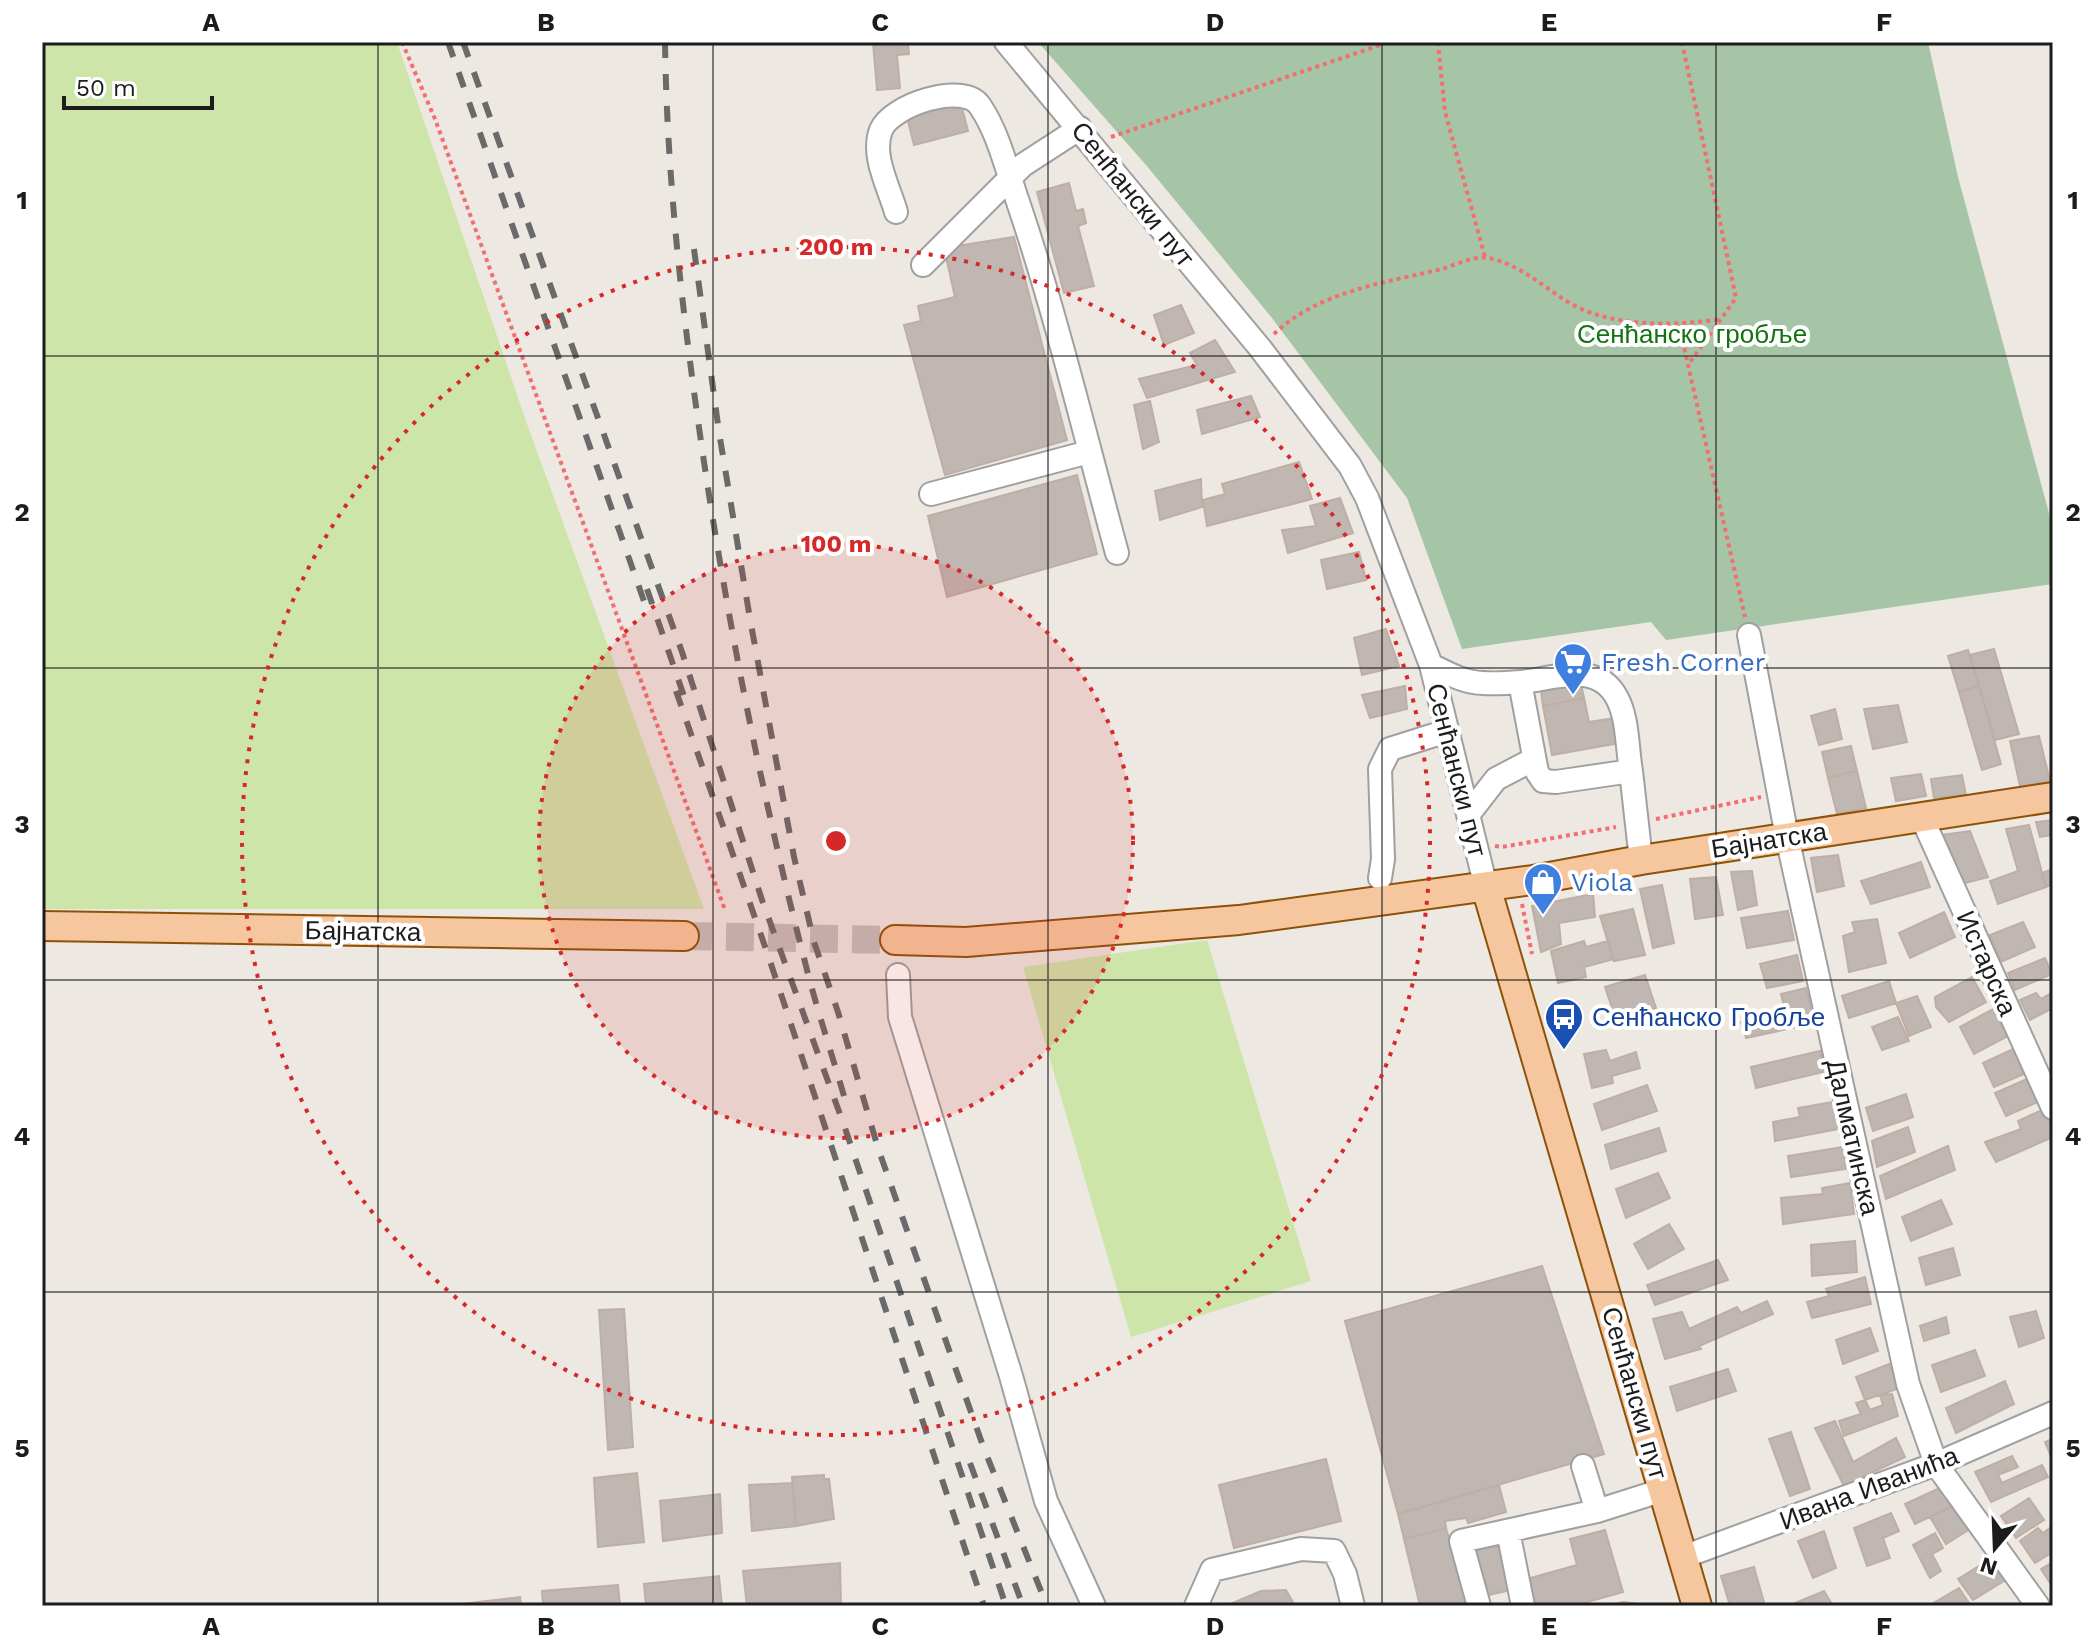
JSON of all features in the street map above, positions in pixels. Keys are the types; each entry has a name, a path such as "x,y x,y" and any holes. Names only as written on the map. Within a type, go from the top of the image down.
{"main road":[{"name":"Бајнатска","path":"895,940 966,942 1209,923 1486,887 2053,797"},
{"name":"Сенћански пут","path":"1486,887 1697,1606"},
{"name":"Бајнатска","path":"42,926 684,936"}],"street":[{"name":"Сенћански пут","path":"1006,42 1260,348 1350,466 1367,498 1431,665 1486,887"},
{"path":"896,212 878,155 882,128 899,109 950,95 964,94 973,98 994,132 1030,239 1117,553"},
{"path":"923,265 1023,165 1086,136"},
{"path":"931,494 1089,452"},
{"name":"Далматинска","path":"1749,635 1787,837 1908,1384 1936,1464 2038,1606"},
{"path":"1431,665 1473,682 1520,682 1585,674 1602,681 1611,689 1621,707 1641,860"},
{"path":"1520,682 1539,777 1549,782 1631,771"},
{"path":"1380,878 1383,859 1380,769 1384,759 1390,749 1447,731"},
{"path":"1468,815 1496,779 1534,759"},
{"name":"Истарска","path":"1922,818 2053,1108"},
{"path":"898,975 900,1017 1011,1376 1046,1501 1094,1606"},
{"name":"Ивана Иванића","path":"1683,1557 1936,1464 2053,1413"},
{"path":"1583,1466 1597,1511"},
{"path":"1479,1606 1461,1541 1597,1511 1663,1490"},
{"path":"1508,1531 1523,1606"},
{"path":"1196,1606 1212,1570 1301,1549 1334,1551 1345,1574 1353,1606"}],"path":[{"path":"402,42 441,134 725,910"},
{"path":"1086,136 1389,42"},
{"path":"1438,42 1445,112 1485,257"},
{"path":"1682,42 1736,298 1688,365"},
{"path":"1260,348 1282,326 1323,303 1363,286 1485,257 1528,273 1569,303 1593,313 1644,323 1679,325 1722,319"},
{"path":"1679,325 1749,635"},
{"path":"1475,843 1502,847 1637,823 1779,792"}],"green space":[{"path":"42,42 397,42 527,424 704,909 42,909"},
{"name":"Сенћанско гробље","path":"1038,42 1928,42 1958,177 2053,528 2053,584 1666,640 1651,622 1462,649 1407,498 1272,318 1146,165"},
{"path":"1207,940 1311,1281 1131,1337 1023,967"}],"building":[{"path":"873,42 908,42 909,54 897,55 900,88 877,90"},
{"path":"960,100 968,131 914,145 906,113"},
{"path":"1069,183 1076,211 1083,209 1086,223 1078,226 1094,286 1064,293 1037,192"},
{"path":"1014,237 1067,440 945,475 904,325 921,321 918,306 955,297 944,248"},
{"path":"1181,305 1194,333 1164,345 1154,315"},
{"path":"1215,340 1235,372 1147,398 1139,379 1197,365 1190,353"},
{"path":"1251,396 1260,417 1202,434 1197,410"},
{"path":"1150,401 1159,442 1143,449 1134,405"},
{"path":"1299,462 1312,499 1207,526 1203,500 1225,494 1222,484"},
{"path":"1077,475 1097,554 947,597 928,516"},
{"path":"1201,479 1202,507 1160,520 1155,491"},
{"path":"1340,498 1353,533 1288,553 1282,530 1316,526 1310,506"},
{"path":"1359,552 1366,580 1327,589 1321,560"},
{"path":"1386,629 1399,666 1362,675 1354,638"},
{"path":"1994,649 2019,734 1995,740 1970,655"},
{"path":"1968,650 1979,686 1959,692 1948,656"},
{"path":"1581,684 1584,698 1543,706 1541,691"},
{"path":"1405,686 1407,709 1370,718 1362,695"},
{"path":"1979,686 2001,764 1982,770 1959,692"},
{"path":"1584,698 1589,722 1615,718 1620,743 1552,755 1543,706"},
{"path":"1898,705 1907,742 1873,749 1864,709"},
{"path":"1835,709 1842,739 1819,745 1811,716"},
{"path":"2039,736 2050,781 2020,786 2010,741"},
{"path":"1851,746 1857,771 1828,778 1822,752"},
{"path":"1857,771 1866,808 1837,814 1828,778"},
{"path":"1921,774 1926,796 1896,801 1891,778"},
{"path":"1962,775 1966,795 1934,798 1931,779"},
{"path":"2053,820 2053,835 2040,837 2036,822"},
{"path":"2029,825 2046,887 1998,904 1990,881 2018,871 2006,829"},
{"path":"1970,831 1988,877 1961,884 1941,835"},
{"path":"1838,855 1844,886 1817,892 1811,858"},
{"path":"1921,862 1930,887 1871,904 1861,881"},
{"path":"2053,869 2053,884 2046,887 2042,873"},
{"path":"1752,871 1757,905 1738,910 1731,872"},
{"path":"1716,877 1723,915 1695,919 1690,879"},
{"path":"1662,885 1674,943 1653,948 1640,889"},
{"path":"1593,894 1595,917 1559,923 1561,944 1541,952 1532,906"},
{"path":"1633,909 1645,955 1614,961 1600,916"},
{"path":"1788,911 1794,940 1747,948 1741,918"},
{"path":"1944,912 1955,937 1910,958 1899,933"},
{"path":"1877,919 1886,963 1849,972 1843,936 1855,932 1852,922"},
{"path":"2023,922 2035,947 2001,962 1990,935"},
{"path":"1584,941 1586,947 1608,941 1614,959 1584,967 1586,977 1558,983 1551,951"},
{"path":"1797,955 1803,981 1767,988 1760,964"},
{"path":"2045,958 2052,974 2015,990 2008,973"},
{"path":"1645,975 1656,1008 1616,1020 1605,987"},
{"path":"1972,977 1986,1002 1949,1022 1936,1007 1935,997"},
{"path":"1889,981 1896,1003 1849,1018 1842,996"},
{"path":"1806,988 1815,1023 1746,1038 1741,1022 1786,1014 1781,994"},
{"path":"2053,992 2053,1008 2030,1020 2020,1000 2036,993 2041,999"},
{"path":"1917,996 1931,1027 1909,1036 1896,1003"},
{"path":"1993,1009 2008,1036 1974,1054 1960,1027"},
{"path":"1898,1017 1909,1041 1882,1050 1872,1027"},
{"path":"2013,1049 2024,1074 1994,1087 1983,1063"},
{"path":"1606,1050 1610,1061 1636,1052 1640,1068 1612,1076 1613,1083 1592,1088 1584,1054"},
{"path":"1820,1051 1827,1071 1756,1088 1751,1067"},
{"path":"2029,1078 2040,1101 2006,1116 1995,1093"},
{"path":"1647,1085 1657,1111 1602,1130 1594,1104"},
{"path":"1906,1094 1913,1117 1873,1131 1866,1108"},
{"path":"1833,1102 1839,1129 1775,1141 1773,1122 1800,1117 1798,1108"},
{"path":"2044,1109 2053,1127 2053,1137 1996,1162 1985,1142 2021,1129 2018,1121"},
{"path":"1908,1127 1915,1152 1877,1167 1872,1141"},
{"path":"1659,1128 1666,1151 1611,1169 1605,1145"},
{"path":"1948,1146 1955,1170 1886,1199 1880,1176"},
{"path":"1843,1147 1846,1169 1791,1177 1788,1156"},
{"path":"1658,1173 1670,1198 1626,1218 1616,1189"},
{"path":"1850,1183 1854,1214 1783,1224 1781,1198 1823,1194 1822,1188"},
{"path":"1941,1200 1952,1224 1911,1241 1902,1217"},
{"path":"1669,1224 1684,1249 1648,1269 1634,1244"},
{"path":"1855,1241 1857,1272 1812,1276 1811,1245"},
{"path":"1953,1248 1960,1275 1926,1285 1919,1258"},
{"path":"1718,1260 1728,1280 1655,1305 1647,1285"},
{"path":"1542,1266 1604,1454 1398,1514 1345,1321"},
{"path":"1865,1277 1871,1304 1812,1318 1807,1302 1829,1296 1826,1289"},
{"path":"1767,1301 1773,1314 1699,1346 1701,1349 1665,1359 1653,1319 1682,1312 1689,1329 1737,1307 1741,1313"},
{"path":"624,1309 633,1447 608,1450 599,1310"},
{"path":"2036,1311 2044,1338 2019,1347 2010,1317"},
{"path":"1946,1317 1949,1333 1924,1341 1920,1326"},
{"path":"1870,1328 1878,1351 1843,1364 1836,1340"},
{"path":"1975,1350 1985,1376 1941,1392 1932,1365"},
{"path":"1889,1364 1900,1388 1865,1400 1856,1377"},
{"path":"1728,1369 1736,1391 1677,1411 1670,1387"},
{"path":"2005,1381 2014,1404 1956,1433 1946,1408"},
{"path":"1892,1394 1898,1416 1844,1436 1839,1421 1861,1414 1856,1403 1865,1400 1870,1410 1883,1405 1880,1395"},
{"path":"1835,1421 1853,1462 1896,1438 1905,1457 1844,1486 1815,1428"},
{"path":"1791,1432 1810,1489 1790,1496 1769,1439"},
{"path":"2053,1439 2053,1461 2045,1442"},
{"path":"2012,1456 2018,1467 1998,1475 2002,1483 2042,1465 2048,1477 1991,1502 1975,1472"},
{"path":"1326,1459 1341,1521 1234,1548 1219,1485"},
{"path":"637,1473 644,1542 598,1547 594,1478"},
{"path":"824,1475 824,1479 829,1479 834,1519 796,1526 792,1477"},
{"path":"792,1483 796,1526 752,1531 749,1485"},
{"path":"1499,1485 1506,1512 1468,1523 1466,1518 1445,1521 1446,1528 1404,1539 1398,1514"},
{"path":"1944,1486 1955,1505 1915,1524 1905,1504"},
{"path":"720,1494 722,1533 663,1541 660,1501"},
{"path":"2029,1498 2044,1520 2016,1538 2001,1516"},
{"path":"1955,1505 1970,1529 1946,1544 1930,1517"},
{"path":"1891,1513 1899,1531 1883,1538 1890,1558 1867,1566 1854,1528"},
{"path":"2053,1526 2053,1552 2035,1563 2020,1541 2038,1528 2043,1533"},
{"path":"1446,1528 1467,1606 1420,1606 1404,1539"},
{"path":"1605,1530 1623,1592 1573,1606 1534,1606 1527,1579 1577,1565 1570,1539"},
{"path":"1824,1531 1836,1568 1813,1578 1798,1541"},
{"path":"1935,1533 1943,1548 1932,1554 1941,1571 1930,1578 1913,1545"},
{"path":"1500,1545 1511,1590 1484,1596 1473,1551"},
{"path":"1990,1559 2004,1581 1973,1600 1958,1579"},
{"path":"2053,1562 2053,1585 2052,1586 2041,1569"},
{"path":"840,1563 841,1606 747,1606 743,1571"},
{"path":"1754,1567 1765,1606 1730,1606 1721,1576"},
{"path":"719,1576 722,1606 646,1606 644,1584"},
{"path":"618,1585 620,1606 543,1606 542,1591"},
{"path":"1959,1588 1971,1606 1933,1606 1932,1604"},
{"path":"1286,1590 1295,1606 1226,1606 1261,1591"},
{"path":"1824,1591 1833,1606 1796,1606 1795,1603"},
{"path":"520,1597 521,1606 444,1606"},
{"path":"1623,1602 1646,1605 1646,1606 1605,1606"}],"tunnel":[{"path":"684,936 895,940"}],"railway":[{"path":"448,42 645,604"},
{"path":"463,42 682,652 762,900 845,1128 1006,1606"},
{"path":"665,42 669,152 678,262 717,542 738,663 776,843 809,979 844,1096"},
{"path":"694,249 719,432 750,619 794,857 814,942 878,1148 983,1446 1047,1606"},
{"path":"647,589 685,699"},
{"path":"676,691 769,958 984,1606"},
{"path":"970,1463 1023,1606"}],"place":[{"name":"Fresh Corner","path":"1573,696"},
{"name":"Viola","path":"1543,916"},
{"name":"Сенћанско Гробље","path":"1564,1051"}]}
